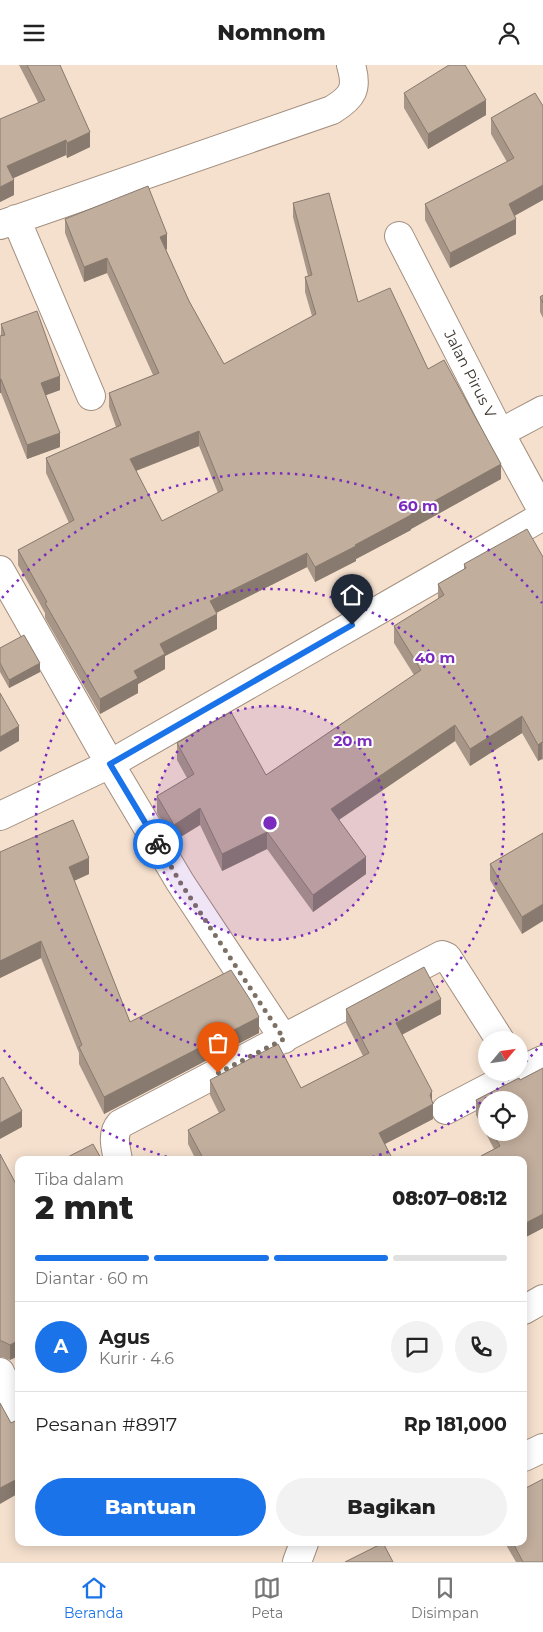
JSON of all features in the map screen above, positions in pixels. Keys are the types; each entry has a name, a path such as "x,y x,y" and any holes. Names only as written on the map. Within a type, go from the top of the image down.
{"street":[{"path":"90,396 8,222 332,110 345,102 353,93 355,79 351,65"},
{"name":"Jalan Pirus V","path":"399,236 500,433 543,511"},
{"path":"500,433 543,410"},
{"path":"0,817 110,764 543,516"},
{"path":"0,571 180,882 284,1039"},
{"path":"117,1156 114,1136 116,1128 120,1124 442,955 447,957 494,1031"},
{"path":"528,1067 543,1060"},
{"path":"446,1110 501,1081"},
{"path":"527,1308 543,1299"},
{"path":"0,1372 15,1403"},
{"path":"527,1456 543,1448"},
{"path":"297,1562 303,1546"}],"building":[{"path":"27,65 60,65 90,132 67,143 66,140 7,166 14,180 0,187 0,119 45,100"},
{"path":"449,65 465,65 486,100 428,134 404,93"},
{"path":"535,93 543,106 543,185 509,204 516,219 450,253 425,204 514,158 491,118"},
{"path":"148,186 167,234 160,237 189,301 224,364 316,314 305,277 312,275 293,203 329,193 358,302 390,288 428,369 444,360 501,464 315,567 307,553 210,601 217,614 160,644 165,654 134,671 138,678 100,699 45,603 47,602 18,550 74,520 46,458 121,425 109,393 159,373 107,258 84,267 65,219","holes":["199,431 223,490 162,521 130,459"]},
{"path":"37,311 60,376 41,383 60,433 27,445 0,379 0,336 5,335 1,324"},
{"path":"527,529 543,557 543,743 538,745 522,716 470,749 455,725 331,809 366,857 313,895 267,832 222,854 200,808 174,825 157,796 194,774 177,743 231,712 266,775 421,670 394,626 444,595 438,584 466,568 464,564"},
{"path":"24,635 40,663 9,680 0,663 0,648"},
{"path":"0,693 19,726 0,737"},
{"path":"73,820 89,858 69,867 130,1022 231,970 259,1017 104,1097 79,1047 82,1045 41,941 0,961 0,852"},
{"path":"543,833 543,904 522,917 490,864"},
{"path":"424,967 441,999 396,1023 432,1091 430,1095 433,1104 379,1133 391,1156 202,1156 188,1130 225,1110 210,1080 278,1044 301,1088 369,1053 346,1009"},
{"path":"543,1068 543,1214 527,1222 527,1156 481,1156 500,1146 497,1141 528,1141 528,1091 494,1091 513,1081 528,1081 528,1076"},
{"path":"3,1077 22,1111 0,1123 0,1079"},
{"path":"93,1144 100,1156 70,1156"},
{"path":"0,1154 15,1182 15,1342 10,1345 0,1341"},
{"path":"0,1403 11,1423 15,1421 15,1480 0,1488"},
{"path":"543,1479 543,1562 523,1562 515,1546 527,1546 527,1487"},
{"path":"377,1546 385,1546 393,1562 345,1562"}],"way so far":[{"path":"158,844 180,882 284,1039 218,1073"}],"route":[{"path":"158,844 110,764 352,625"}]}
